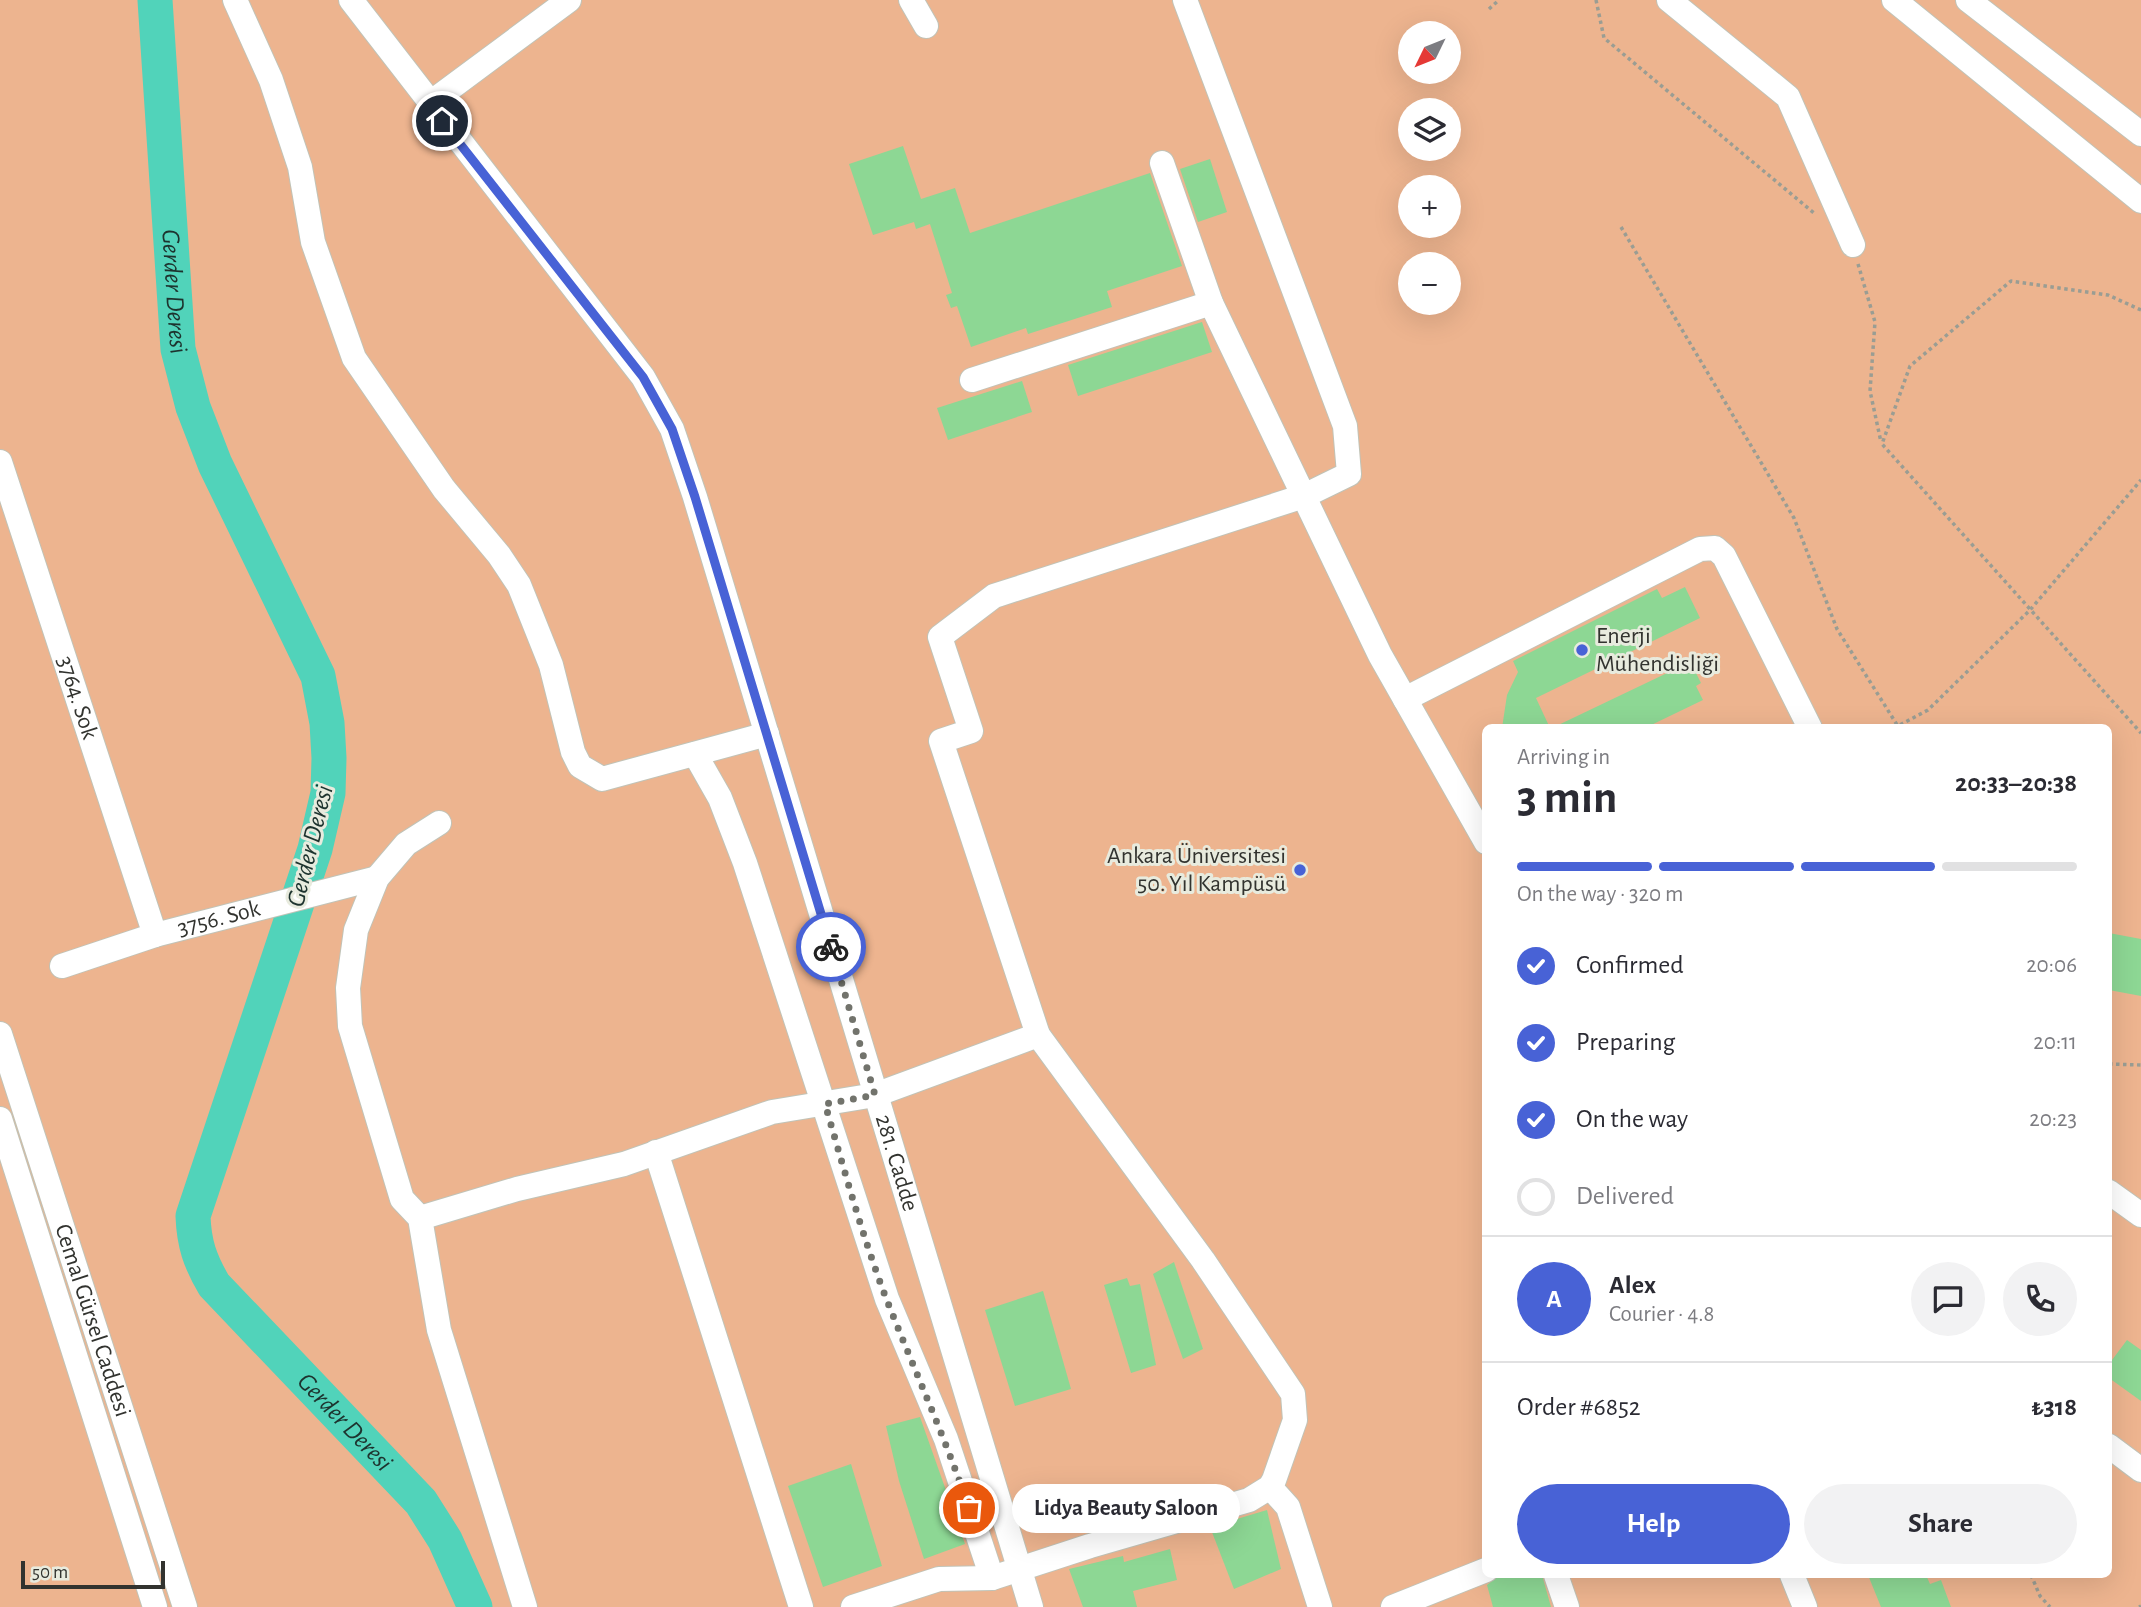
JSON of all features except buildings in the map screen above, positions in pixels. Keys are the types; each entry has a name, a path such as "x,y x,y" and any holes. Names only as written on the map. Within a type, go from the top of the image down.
{"street":[{"path":"235,0 271,80 300,167 313,243 354,358 444,489 499,555 519,584 540,633 566,734 580,766 602,779 767,734"},
{"name":"281. Cadde","path":"351,0 429,104 616,339 656,396 672,429 695,497 1031,1607"},
{"path":"429,104 569,0"},
{"path":"911,0 926,26"},
{"path":"853,1607 940,1579 992,1578 1090,1546 1249,1500 1270,1486 1295,1420 1293,1394 1203,1259 1038,1035 941,741 971,731 940,637 994,596 1304,496 1349,474 1345,426 1185,0"},
{"path":"1669,0 1788,97 1853,245"},
{"path":"1894,0 2141,201"},
{"path":"1968,0 2141,134"},
{"path":"1162,163 1211,303 1380,655 1482,835"},
{"path":"972,380 1211,303"},
{"name":"3764. Sok","path":"0,462 155,935"},
{"path":"1405,699 1700,549 1710,548 1724,556 1808,724"},
{"path":"695,754 720,798 745,863 825,1104 855,1208 887,1299 946,1439 992,1578"},
{"path":"439,823 406,844 377,878 356,930 347,1006 402,1199 420,1218 439,1330 525,1607"},
{"name":"3756. Sok","path":"62,966 155,935 377,878"},
{"name":"Cemal Gürsel Caddesi","path":"0,1034 185,1607"},
{"path":"420,1218 656,1153 772,1112 875,1095 1038,1035"},
{"name":"Cemal Gürsel Caddesi","path":"0,1119 155,1607"},
{"path":"656,1153 801,1607"},
{"path":"2112,1194 2141,1215"},
{"path":"2112,1448 2141,1470"},
{"path":"1270,1486 1288,1507 1320,1607"},
{"path":"1394,1607 1482,1572"},
{"path":"1557,1578 1567,1607"},
{"path":"1794,1578 1805,1607"}],"path":[{"path":"1489,9 1499,0"},
{"path":"1596,0 1604,38 1822,219"},
{"path":"1621,227 1794,518 1837,629 1895,724"},
{"path":"1853,245 1875,322 1870,391 1882,444 2141,733"},
{"path":"1882,444 1910,366 2011,281 2108,295 2141,310"},
{"path":"1902,724 1928,710 2030,610 2141,480"},
{"path":"2112,1064 2141,1065"},
{"path":"2032,1578 2040,1596 2050,1607"}],"shaded area":[{"path":"0,0 2141,0 2141,1607 0,1607"}],"waterway":[{"name":"Gerder Deresi","path":"155,0 178,349 193,407 215,464 318,676 327,723 329,758 328,793 315,849 193,1216 196,1244 214,1285 421,1502 445,1540 475,1607"}],"way so far":[{"path":"831,947 875,1095 825,1104 855,1208 887,1299 946,1439 969,1508"}],"place":[{"name":"Enerji Mühendisliği","path":"1582,650"},
{"name":"Ankara Üniversitesi 50. Yıl Kampüsü","path":"1300,870"},
{"name":"Lidya Beauty Saloon","path":"969,1508"}],"route":[{"path":"442,121 616,339 656,396 672,429 831,947"}]}
